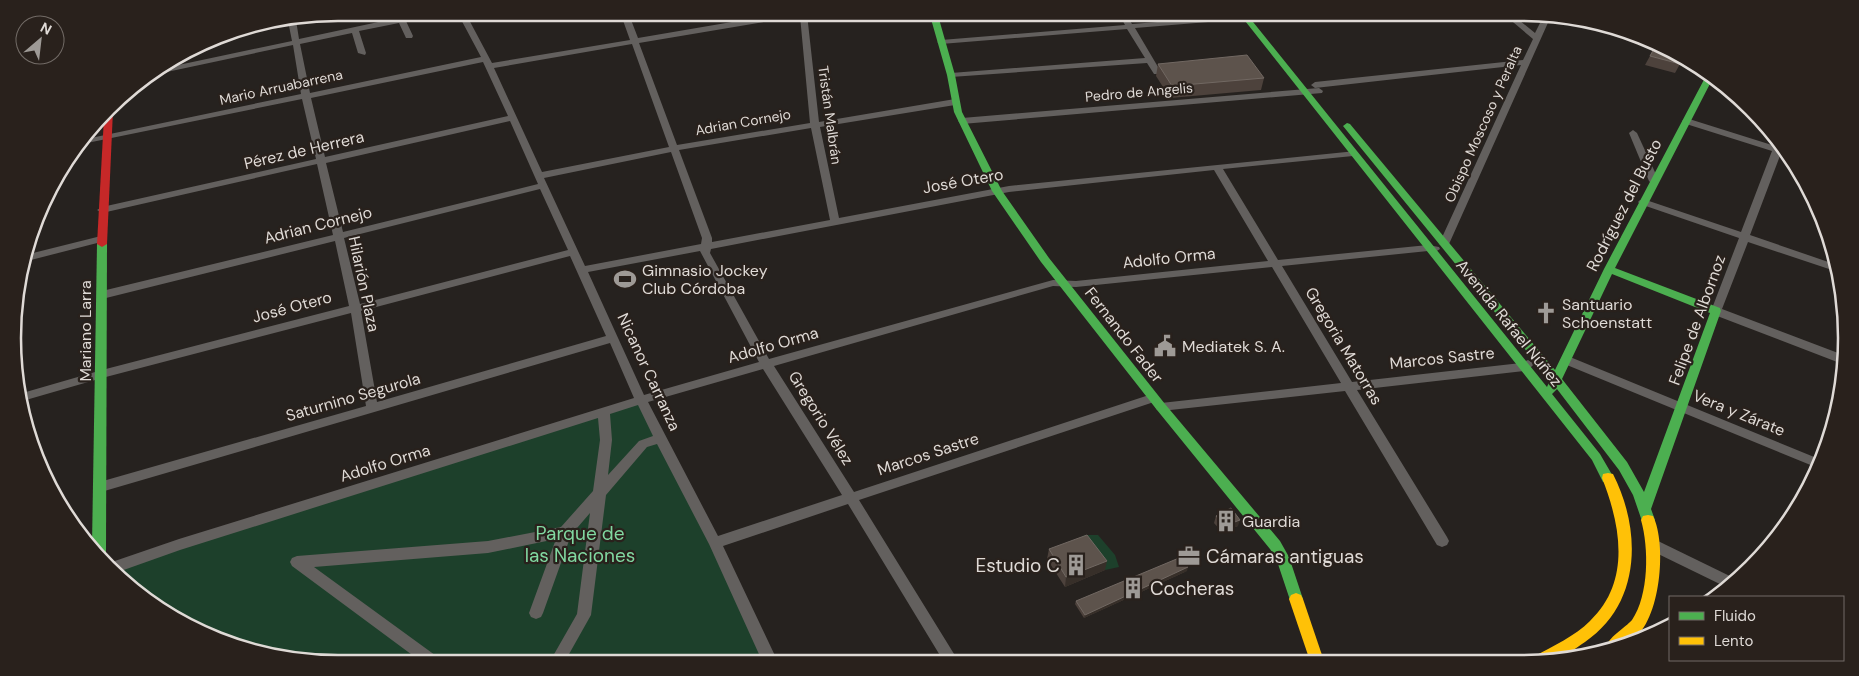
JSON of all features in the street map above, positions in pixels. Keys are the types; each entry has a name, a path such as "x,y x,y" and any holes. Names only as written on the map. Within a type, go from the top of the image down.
{"main road":[{"name":"Fernando Fader","path":"935,21 955,102 962,121 997,191 1045,260 1157,402 1275,545 1282,557 1316,655"},
{"name":"Avenida Rafael Núñez","path":"1252,21 1304,92 1548,396 1596,458 1613,484 1625,520 1627,556 1622,584 1608,612 1587,633 1554,653"},
{"name":"Avenida Rafael Núñez","path":"1254,21 1317,88 1531,348 1622,466 1645,508 1653,545 1651,584 1643,612 1634,628 1622,638"},
{"name":"Rodríguez del Busto","path":"1548,396 1609,269 1706,81"},
{"name":"Mariano Larra","path":"99,546 102,374 101,239 108,120"},
{"path":"1609,269 1716,311"},
{"name":"Felipe de Albornoz","path":"1645,508 1716,311"}],"street":[{"path":"172,69 397,21"},
{"path":"402,21 409,36"},
{"name":"Nicanor Carranza","path":"466,21 487,62 641,400 715,543 768,655"},
{"name":"Gregorio Vélez","path":"628,21 706,238 705,253 766,364 948,655"},
{"name":"Mario Arruabarrena","path":"91,140 306,96 487,62 753,21"},
{"name":"Tristán Malbrán","path":"804,21 815,124 834,221"},
{"path":"1126,21 1157,72"},
{"path":"941,42 1184,21"},
{"path":"1515,21 1536,38"},
{"name":"Obispo Moscoso y Peralta","path":"1444,244 1544,22"},
{"name":"Hilarión Plaza","path":"293,25 306,96 355,307 372,408"},
{"path":"355,30 362,53"},
{"path":"950,75 1150,60"},
{"name":"Pedro de Angelis","path":"962,121 1304,92 1317,88 1527,62"},
{"name":"Adrian Cornejo","path":"102,295 540,181 675,148 955,102"},
{"name":"Pérez de Herrera","path":"102,210 512,118"},
{"path":"1686,121 1772,146"},
{"path":"1634,133 1654,181"},
{"name":"José Otero","path":"583,270 706,245 997,191 1354,153"},
{"name":"Felipe de Albornoz","path":"1716,311 1778,154"},
{"name":"Gregoria Matorras","path":"1217,168 1442,542"},
{"path":"1643,202 1830,266"},
{"path":"32,257 101,239"},
{"name":"Adolfo Orma","path":"118,566 179,545 641,400 1053,283 1064,284 1428,248 1457,260"},
{"name":"José Otero","path":"26,396 355,307 574,252"},
{"path":"1716,311 1837,357"},
{"name":"Saturnino Segurola","path":"101,487 614,338"},
{"path":"1524,367 1534,359 1531,348"},
{"name":"Vera y Zárate","path":"1566,360 1813,461"},
{"name":"Marcos Sastre","path":"715,543 851,498 1157,402 1349,386 1524,367"},
{"path":"561,655 584,615 606,440 604,412"},
{"path":"536,612 565,532 643,444 660,438"},
{"path":"423,655 297,562 488,547 565,532"},
{"path":"1653,545 1725,580"}],"green space":[{"name":"Parque de las Naciones","path":"641,400 715,543 767,655 338,655 276,649 236,638 198,622 162,601 118,566 179,545"},
{"path":"1085,535 1098,535 1115,555 1119,567 1105,570 1063,547"}],"building":[{"path":"1653,50 1678,63 1650,56"},
{"path":"1247,55 1264,78 1172,86 1158,64"},
{"path":"1231,508 1240,520 1224,526 1216,516"},
{"name":"Estudio C","path":"1087,535 1107,561 1066,577 1049,549"},
{"name":"Cocheras","path":"1179,558 1188,567 1085,615 1076,601"}],"traffic: fast":[{"path":"936,21 951,75 958,112 997,191 1045,260 1161,407 1275,545 1282,557 1296,599"},
{"path":"1248,21 1596,457 1608,478"},
{"path":"1551,390 1609,269 1707,82"},
{"path":"1347,126 1556,379 1623,466 1639,494 1648,520"},
{"path":"99,546 102,244"},
{"path":"1609,269 1716,311 1645,508"}],"traffic: slow":[{"path":"1554,653 1595,626 1609,610 1618,593 1624,574 1626,555 1625,535 1616,496 1608,478"},
{"path":"1623,638 1638,623 1651,584 1653,543 1648,520"},
{"path":"1296,599 1315,655"}],"traffic: jam":[{"path":"102,244 108,120"}],"place":[{"name":"Gimnasio Jockey Club Córdoba","path":"625,279"},
{"name":"Santuario Schoenstatt","path":"1546,313"},
{"name":"Mediatek S. A.","path":"1165,346"},
{"name":"Guardia","path":"1226,521"},
{"name":"Cámaras antiguas","path":"1189,556"},
{"name":"Estudio C","path":"1076,565"},
{"name":"Cocheras","path":"1133,588"}]}
